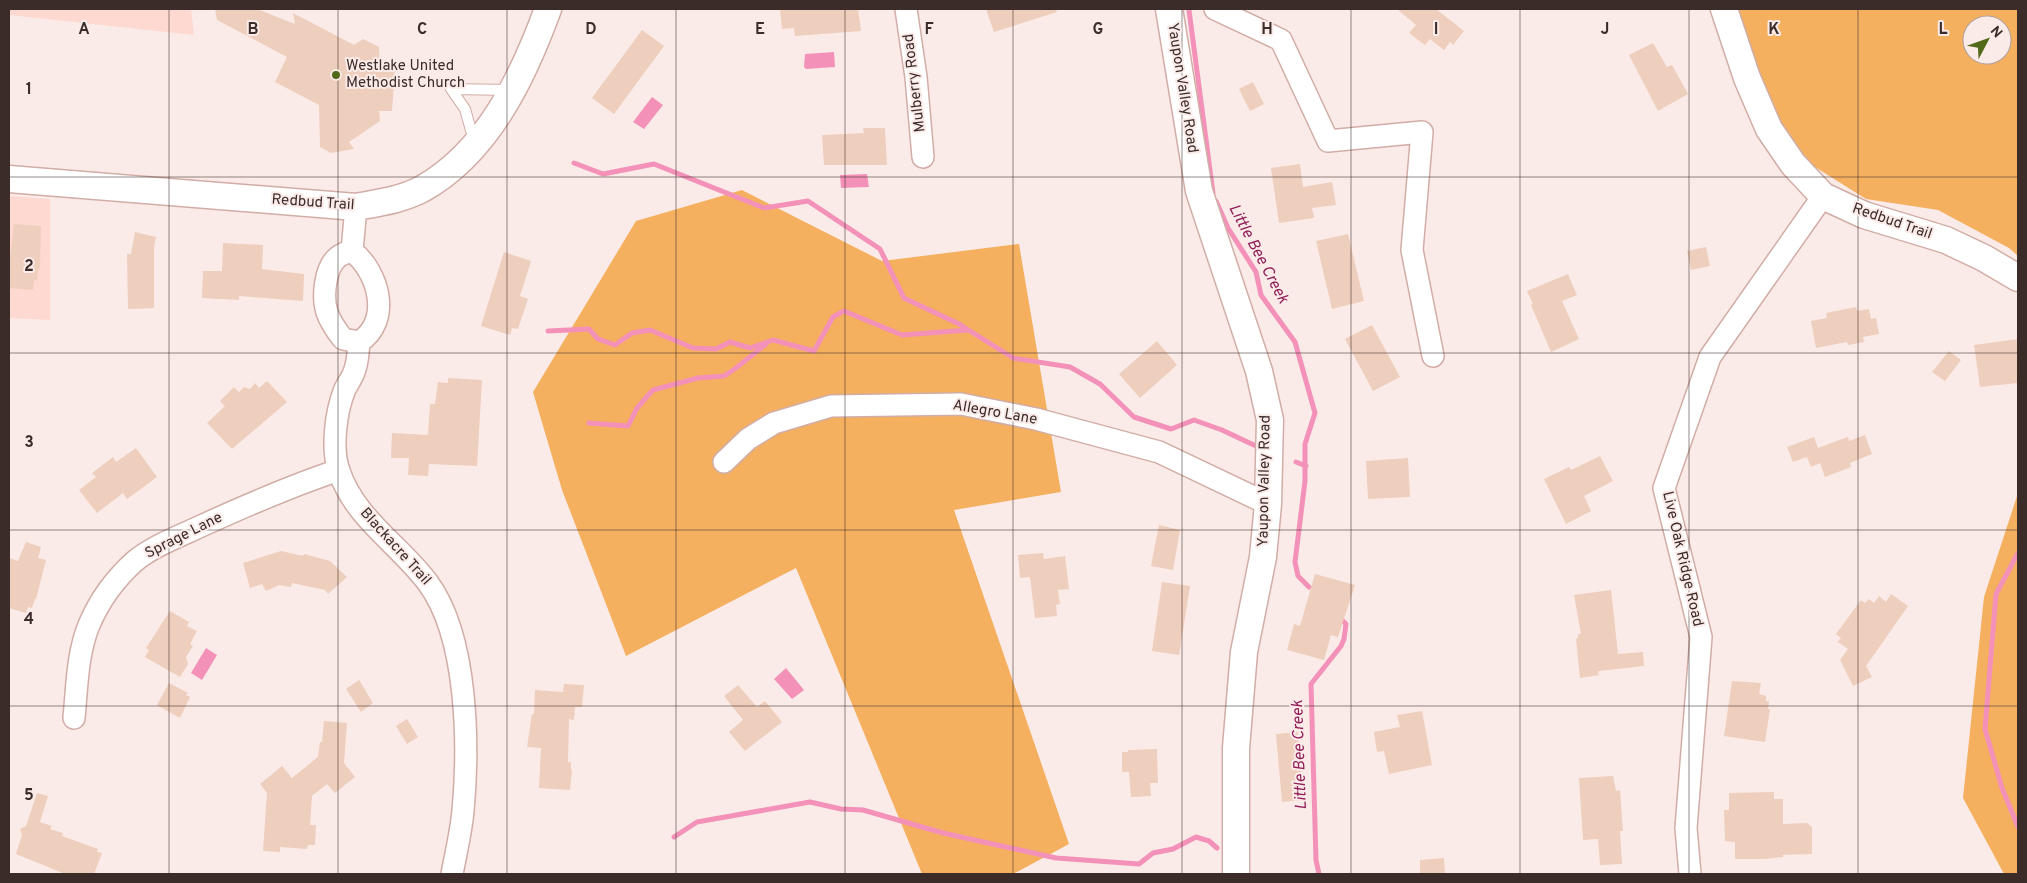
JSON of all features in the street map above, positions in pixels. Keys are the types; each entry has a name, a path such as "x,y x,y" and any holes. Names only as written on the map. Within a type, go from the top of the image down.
{"street":[{"name":"Redbud Trail","path":"9,179 356,207 393,200 421,189 451,168 475,145 506,102 533,50 548,9"},
{"name":"Mulberry Road","path":"906,9 916,77 923,157"},
{"name":"Yaupon Valley Road","path":"1169,9 1199,190 1259,371 1270,420 1268,504 1263,558 1244,652 1236,748 1236,874"},
{"path":"1215,9 1282,40 1328,141 1422,132 1412,250 1433,356"},
{"name":"Redbud Trail","path":"1724,9 1747,78 1769,129 1793,164 1823,196 1864,215 1946,240 1984,258 2018,278"},
{"name":"Live Oak Ridge Road","path":"1690,874 1686,828 1700,636 1664,488 1710,357 1823,196"},
{"path":"352,251 356,207"},
{"path":"352,251 361,258 369,270 379,303 377,321 367,337 359,342 342,339 332,324 326,310 325,290 330,267 338,256 352,251"},
{"name":"Blackacre Trail","path":"359,342 355,371 345,390 336,430 335,444 339,470 352,498 367,520 411,563 428,583 444,610 458,660 465,727 462,812 452,874"},
{"name":"Allegro Lane","path":"724,462 748,439 774,423 831,406 961,404 1036,419 1159,452 1268,504"},
{"name":"Sprage Lane","path":"74,718 79,669 88,627 108,591 136,561 166,543 251,503 301,482 339,470"}],"lane":[{"path":"475,145 465,110 451,89 512,90"}],"shaded area":[{"path":"9,9 191,9 194,35 9,15"},
{"path":"1733,9 2018,9 2018,256 2009,248 1938,210 1866,199 1807,162 1774,118"},
{"path":"834,52 835,67 806,69 804,67 805,54"},
{"path":"652,97 663,105 644,129 633,122"},
{"path":"867,174 869,187 841,188 840,175"},
{"path":"742,190 882,261 1019,244 1061,492 954,510 1069,844 1013,874 922,874 796,568 626,656 562,490 533,392 636,221"},
{"path":"9,196 50,199 50,320 9,318"},
{"path":"2018,493 2018,874 2004,874 1963,798 1984,597"},
{"path":"206,648 217,655 202,680 191,673"},
{"path":"786,668 804,690 792,699 774,679"}],"building":[{"name":"Westlake United Methodist Church","path":"215,9 257,9 295,24 293,13 354,45 363,39 379,47 380,68 395,68 392,111 379,111 380,121 349,142 354,149 331,153 320,147 319,105 275,82 287,57 217,20"},
{"path":"780,9 858,9 861,31 795,36 794,28 782,29"},
{"path":"986,9 1056,9 1057,12 994,32"},
{"path":"1397,9 1436,9 1464,31 1453,45 1450,42 1444,50 1430,39 1425,45 1409,33 1416,25"},
{"path":"642,30 664,46 614,114 592,98"},
{"path":"1653,43 1667,67 1672,65 1688,94 1658,111 1629,55"},
{"path":"1253,82 1264,104 1250,111 1239,89"},
{"path":"863,128 885,128 887,165 824,165 822,135 864,133"},
{"path":"1300,164 1303,187 1332,182 1336,205 1312,208 1314,218 1279,223 1271,168"},
{"path":"14,224 41,226 40,269 38,269 37,280 34,280 33,290 9,288 9,266"},
{"path":"135,232 156,237 154,247 154,308 128,309 127,254 131,254"},
{"path":"1348,234 1364,301 1332,309 1316,241"},
{"path":"223,243 263,245 262,269 304,274 303,301 239,296 239,300 202,298 203,271 222,271"},
{"path":"1706,247 1710,266 1691,270 1687,251"},
{"path":"504,252 531,261 520,296 528,299 518,329 512,328 510,335 481,326"},
{"path":"1568,274 1577,295 1562,301 1579,339 1551,352 1527,291"},
{"path":"1856,307 1857,311 1869,309 1871,319 1876,318 1879,334 1863,337 1864,342 1848,345 1847,342 1816,348 1811,321 1827,318 1826,313"},
{"path":"1372,325 1400,377 1373,391 1345,339"},
{"path":"2018,339 2018,383 1980,387 1974,345"},
{"path":"1157,341 1177,365 1140,398 1119,374"},
{"path":"1949,351 1961,360 1945,381 1932,372"},
{"path":"448,378 482,380 477,466 429,464 428,476 408,475 409,458 391,458 392,433 428,435 430,404 435,404 438,382 448,383"},
{"path":"267,381 287,402 232,449 207,423 225,406 220,401 234,387 239,392 244,387 250,389 255,383 259,388"},
{"path":"1865,435 1872,454 1850,463 1851,467 1825,477 1820,463 1811,467 1807,457 1793,462 1787,447 1814,437 1818,448 1848,437 1849,441"},
{"path":"136,448 157,477 127,499 123,493 97,513 79,490 96,477 92,473 113,457 116,462"},
{"path":"1600,456 1613,481 1584,496 1591,511 1566,524 1544,479 1569,467 1571,470"},
{"path":"1408,458 1410,497 1368,499 1366,461"},
{"path":"1159,525 1180,530 1173,570 1151,566"},
{"path":"26,542 41,547 38,558 46,560 36,599 32,608 28,607 26,613 9,608 9,558 18,561"},
{"path":"281,551 303,556 304,554 330,561 347,577 328,594 325,590 292,583 291,587 279,585 266,591 262,584 250,588 243,563"},
{"path":"1043,553 1044,559 1065,556 1069,589 1058,590 1060,604 1056,605 1057,616 1035,618 1030,577 1020,578 1018,555"},
{"path":"1315,574 1355,585 1338,637 1331,635 1324,660 1287,650 1294,624 1300,626"},
{"path":"1162,582 1190,586 1179,655 1152,651"},
{"path":"1611,590 1618,654 1643,652 1644,666 1598,671 1599,675 1580,678 1576,639 1578,634 1581,634 1574,595"},
{"path":"1891,594 1908,606 1866,666 1872,677 1853,686 1840,660 1848,649 1838,642 1841,638 1836,634 1861,600 1865,603 1869,599 1874,603 1879,596 1886,602"},
{"path":"170,611 189,622 187,626 197,631 190,644 193,646 186,657 188,664 180,677 145,657 149,650 146,648"},
{"path":"359,680 373,703 361,712 346,689"},
{"path":"1732,681 1761,683 1759,694 1766,696 1766,701 1769,701 1768,709 1770,709 1765,742 1724,736"},
{"path":"169,683 188,693 186,695 190,697 180,718 157,705"},
{"path":"564,684 584,685 582,707 575,707 574,720 569,719 568,762 571,762 572,770 570,790 539,788 541,748 527,747 532,714 534,714 535,690 563,692"},
{"path":"738,685 757,707 765,701 782,722 745,751 729,732 743,720 724,696"},
{"path":"1422,711 1432,765 1389,774 1384,751 1377,752 1374,732 1400,727 1397,715"},
{"path":"407,719 418,737 407,744 396,726"},
{"path":"324,721 347,723 344,763 355,777 335,793 327,784 312,796 310,825 316,825 315,845 308,845 307,849 280,847 280,852 263,851 267,793 260,784 282,766 292,778 318,757"},
{"path":"1298,732 1303,800 1282,802 1276,734"},
{"path":"1157,749 1158,783 1150,783 1151,796 1131,797 1129,772 1122,772 1122,752"},
{"path":"1613,776 1616,791 1620,790 1623,831 1620,831 1622,864 1600,865 1598,839 1583,840 1579,778"},
{"path":"1774,792 1774,799 1783,799 1783,824 1807,823 1812,827 1812,854 1783,855 1783,857 1765,859 1735,859 1735,842 1725,841 1724,810 1729,810 1729,793"},
{"path":"37,793 48,796 40,822 52,826 50,829 63,833 62,836 98,849 97,852 102,853 94,874 65,874 16,854 22,835 20,829 26,826"},
{"path":"1444,858 1445,874 1420,874 1420,860"}],"waterway":[{"name":"Little Bee Creek","path":"1189,10 1213,193"},
{"path":"574,163 603,174 654,164 764,208 808,201 880,249 904,298 959,324 1013,358 1070,367 1100,384 1134,417 1171,429 1194,420 1222,430 1256,446"},
{"name":"Little Bee Creek","path":"1216,201 1228,228 1256,272 1261,295 1295,342 1315,413 1305,444 1305,481 1295,562 1298,576 1309,587"},
{"path":"548,331 589,329 598,339 615,345 632,333 650,330 693,348 716,349 730,342 750,348 773,340 814,351 833,317 844,311 902,335 968,330"},
{"path":"589,423 628,426 637,408 653,390 698,378 724,376 766,344"},
{"path":"1296,462 1306,466"},
{"path":"2018,553 1996,594 1985,729 2002,788 2018,827"},
{"name":"Little Bee Creek","path":"1319,874 1316,860 1311,684 1341,646 1346,624 1340,618"},
{"path":"674,837 697,822 810,802 841,809 863,810 943,833 1056,858 1139,864 1153,853 1173,849 1196,837 1209,841 1217,848"}],"place":[{"name":"Westlake United Methodist Church","path":"336,75"}]}
